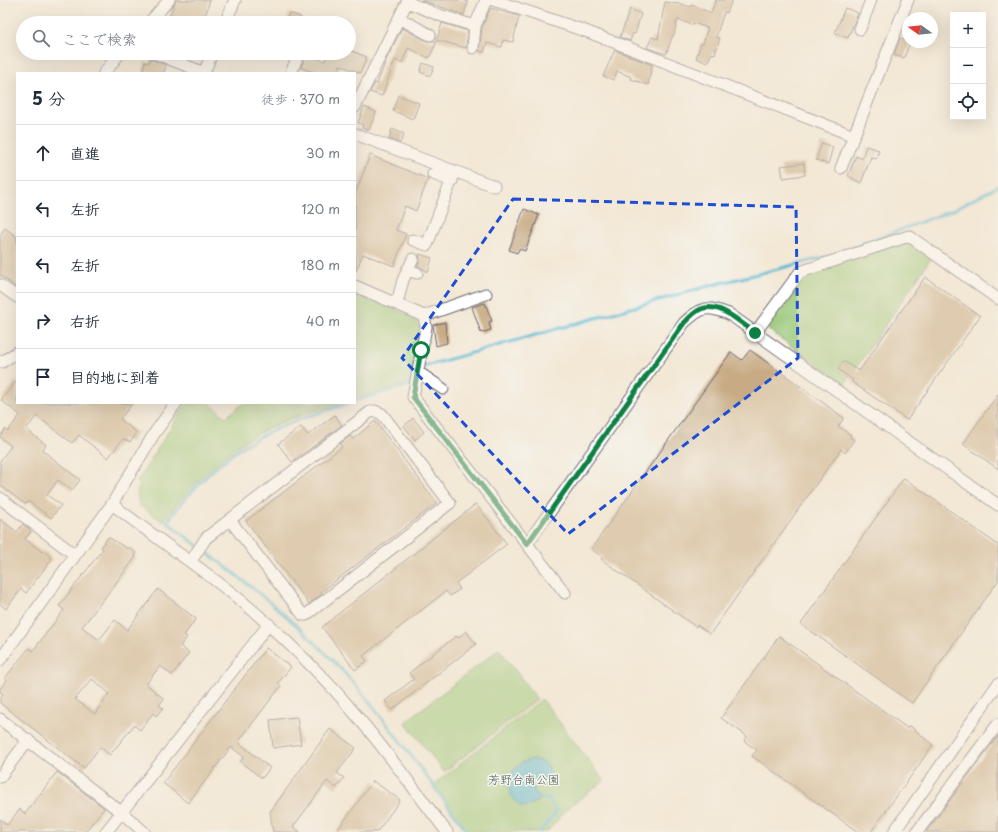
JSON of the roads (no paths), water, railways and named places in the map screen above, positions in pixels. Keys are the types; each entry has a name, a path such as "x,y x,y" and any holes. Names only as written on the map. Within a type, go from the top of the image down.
{"street":[{"path":"155,16 169,0"},
{"path":"228,16 235,0"},
{"path":"473,48 475,26 486,0"},
{"path":"493,0 588,32 854,136"},
{"path":"860,29 871,0"},
{"path":"841,168 908,0"},
{"path":"356,105 407,1 439,15 475,26"},
{"path":"399,18 430,35"},
{"path":"105,72 114,60"},
{"path":"172,60 202,72"},
{"path":"204,72 209,60"},
{"path":"291,72 296,60"},
{"path":"356,134 453,176"},
{"path":"433,174 453,176 494,186"},
{"path":"413,240 427,245 453,176"},
{"path":"755,333 800,272 909,236 998,299"},
{"path":"397,303 412,272 413,259"},
{"path":"0,285 16,296"},
{"path":"356,286 424,316 486,294"},
{"path":"527,544 684,323 695,312 702,309 712,308 729,314 998,505"},
{"path":"424,316 426,327 413,397 565,593"},
{"path":"0,361 2,362 16,353"},
{"path":"418,372 443,389"},
{"path":"0,660 112,504 154,434 175,404"},
{"path":"191,561 206,538 370,412 375,411 382,414 450,503 306,615 303,615 230,520"},
{"path":"0,498 75,555"},
{"path":"112,504 147,532 191,561 269,624 309,663 351,708 448,832"},
{"path":"106,832 269,624"},
{"path":"894,832 997,687"},
{"path":"0,719 121,812 144,832"},
{"path":"917,832 998,724"},
{"path":"0,777 28,740"}],"water":[{"path":"532,759 540,761 549,767 549,779 540,780 534,783 534,792 540,796 539,800 526,807 520,806 510,792 510,778 512,772 517,766"}],"waterway":[{"path":"422,367 709,286 834,255 953,210 998,186"},
{"path":"356,401 409,385 411,371 416,369"},
{"path":"198,546 167,522 207,476 243,447 267,433 302,419 347,404"},
{"path":"202,549 279,610 316,644 350,679 381,716 468,832"},
{"path":"537,797 548,799 557,811 540,832"}],"park label":[{"name":"芳野台南公園","path":"524,780"}]}
